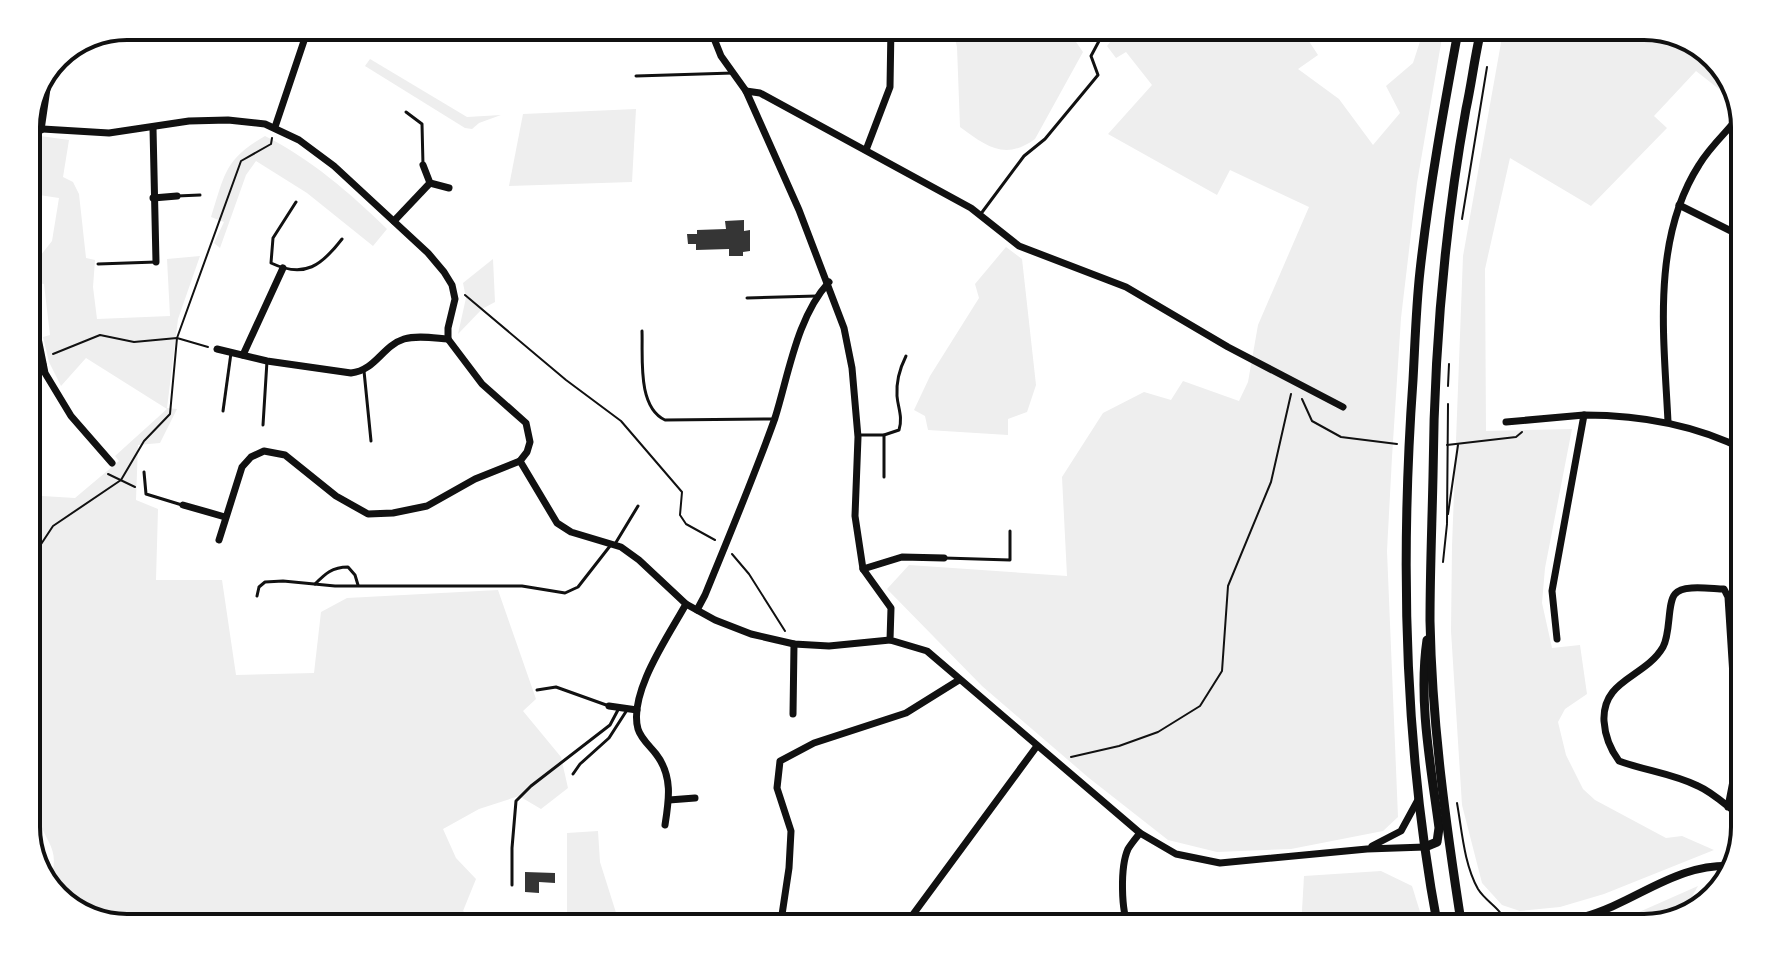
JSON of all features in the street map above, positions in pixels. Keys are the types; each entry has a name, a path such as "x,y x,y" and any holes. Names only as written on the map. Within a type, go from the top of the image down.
{"main road":[{"path":"1436,914 1419,798 1407,630 1407,455 1420,273 1435,161 1457,40"},
{"path":"1460,914 1438,758 1430,621 1435,382 1453,182 1479,40"},
{"path":"1425,847 1437,842 1439,828 1425,679 1430,621"}],"street":[{"path":"275,127 304,40"},
{"path":"715,40 721,56 746,91 829,282 844,328 852,368 858,435 855,516 863,569 891,608 890,640"},
{"path":"866,150 890,87 891,40"},
{"path":"746,91 760,93 866,150 980,215 1019,246 1126,287 1228,347 1343,407"},
{"path":"46,98 41,130 109,133 214,120 242,121 275,127 299,140 334,166 428,253 452,285 455,305 448,339 489,391 526,423 530,442 520,461 475,479 436,503 406,511 364,513 285,455 264,451 251,457 242,467 219,540"},
{"path":"1668,422 1664,327 1672,231 1679,205 1697,167 1731,125"},
{"path":"153,128 156,262"},
{"path":"423,165 430,183"},
{"path":"394,221 430,183"},
{"path":"430,183 449,188"},
{"path":"153,198 177,196"},
{"path":"1679,205 1731,231"},
{"path":"243,355 283,268"},
{"path":"697,610 774,419 803,329 817,296 829,282"},
{"path":"217,349 267,361 343,373 364,371 400,340 415,337 448,339"},
{"path":"40,352 56,394 112,463"},
{"path":"1557,639 1552,591 1584,415"},
{"path":"1506,422 1622,415 1668,422 1731,443"},
{"path":"520,461 557,523 571,532 613,544 639,560 686,604 697,610 742,631 794,644 829,646 890,640 927,651 1140,833 1176,854 1220,863 1367,849 1425,847"},
{"path":"183,505 225,517"},
{"path":"863,569 902,557 944,558"},
{"path":"1731,644 1728,597 1724,589 1678,591 1673,596 1669,630 1663,646 1655,657 1617,687 1604,707 1605,731 1612,752 1619,761 1676,776 1702,788 1731,809"},
{"path":"665,825 669,783 664,765 638,729 637,710 641,691 686,604"},
{"path":"793,714 794,644"},
{"path":"782,914 791,831 777,788 780,761 814,743 906,713 959,680"},
{"path":"609,706 637,710"},
{"path":"913,914 1037,746"},
{"path":"1728,807 1731,791"},
{"path":"669,800 695,798"},
{"path":"1367,849 1401,831 1419,798"},
{"path":"1124,914 1125,860 1128,848 1140,833"},
{"path":"1590,914 1684,871 1722,865"}],"lane":[{"path":"980,215 1024,156 1045,139 1098,75 1091,56 1100,40"},
{"path":"636,76 734,73"},
{"path":"406,112 422,124 423,165"},
{"path":"177,196 200,195"},
{"path":"296,202 273,238 271,263 283,268 311,269 327,259 342,239"},
{"path":"98,264 156,262"},
{"path":"747,298 817,296"},
{"path":"642,331 647,397 658,417 665,420 774,419"},
{"path":"223,411 231,353"},
{"path":"858,435 884,435 899,430 897,386 906,356"},
{"path":"263,425 267,361"},
{"path":"364,371 371,441"},
{"path":"884,435 884,477"},
{"path":"144,472 144,492 157,499 183,505"},
{"path":"257,596 259,587 265,582 283,581 359,586 522,586 565,593 578,587 613,544 638,506"},
{"path":"944,558 1010,560 1010,531"},
{"path":"315,584 326,572 348,567 359,586"},
{"path":"537,690 556,687 609,706"},
{"path":"573,774 609,738 623,709"},
{"path":"512,885 516,801 610,725 623,709"}],"path":[{"path":"1462,221 1488,62"},
{"path":"40,546 53,526 121,480 144,441 170,414 177,338 241,161 271,144 275,127"},
{"path":"452,285 493,316 566,380 621,421 682,492 680,515 686,524 725,545 749,574 794,644"},
{"path":"42,362 100,335 134,342 177,338 217,349"},
{"path":"1447,523 1450,354"},
{"path":"1293,381 1312,421 1341,437 1383,444"},
{"path":"1055,761 1119,746 1158,732 1200,706 1222,671 1228,586 1271,482 1293,381"},
{"path":"1443,564 1458,445 1516,437 1534,419"},
{"path":"1727,441 1731,430"},
{"path":"121,480 144,492"},
{"path":"1456,799 1467,860 1479,891 1501,914"}],"shaded area":[{"path":"955,40 1075,40 1083,52 1035,139 1024,146 1005,150 987,145 960,127"},
{"path":"1112,40 1308,40 1318,55 1298,69 1339,99 1373,145 1400,113 1386,86 1413,63 1420,40 1442,40 1417,183 1401,318 1387,551 1398,817 1383,831 1291,849 1217,852 1168,840 1089,778 982,686 887,589 909,565 1067,576 1062,477 1103,413 1144,392 1171,400 1183,381 1239,401 1248,382 1258,325 1309,207 1230,170 1217,195 1108,134 1152,85 1126,52 1116,58 1107,46"},
{"path":"1502,40 1644,40 1666,43 1692,55 1716,79 1723,92 1696,71 1654,116 1667,128 1591,206 1510,158 1485,269 1486,431 1572,429 1545,568 1542,603 1552,648 1580,645 1587,694 1565,709 1558,722 1566,755 1583,789 1595,800 1666,838 1682,836 1714,850 1604,894 1560,907 1520,911 1502,905 1482,883 1462,805 1451,631 1463,256"},
{"path":"370,59 467,117 501,115 472,129 465,128 365,66"},
{"path":"636,109 632,182 509,186 523,114"},
{"path":"40,136 69,140 63,177 73,182 79,194 86,258 95,260 93,287 97,319 170,316 167,259 200,256 178,319 167,408 177,409 160,443 138,445 136,500 158,509 156,580 222,580 236,675 314,673 321,612 347,598 498,590 536,699 523,711 561,757 568,788 541,809 519,796 479,809 443,829 456,858 476,879 463,911 467,914 127,914 89,905 70,892 52,870 54,856 40,823 40,496 75,498 119,461 115,456 167,409 86,358 61,386 49,362 43,337 50,335 44,284 40,283 40,256 52,241 59,198 40,195"},
{"path":"265,136 299,155 359,202 387,229 373,246 307,193 256,161 246,175 220,248 214,243 224,222 211,217 228,169 241,153"},
{"path":"1006,247 1022,259 1036,385 1027,412 1008,419 1008,435 928,430 925,416 914,410 930,376 979,298 975,284"},
{"path":"493,259 495,302 482,309 458,334 466,298 463,283"},
{"path":"598,831 600,862 616,914 567,914 567,833"},
{"path":"1381,871 1412,886 1421,914 1302,914 1304,876"},
{"path":"1698,886 1690,900 1682,905 1666,911 1635,914"}],"building":[{"path":"744,220 744,231 750,230 750,251 743,252 743,256 729,256 729,249 696,250 696,244 688,244 687,234 697,234 697,230 726,229 725,221"},
{"path":"525,872 555,873 555,883 539,882 539,893 525,892"}]}
